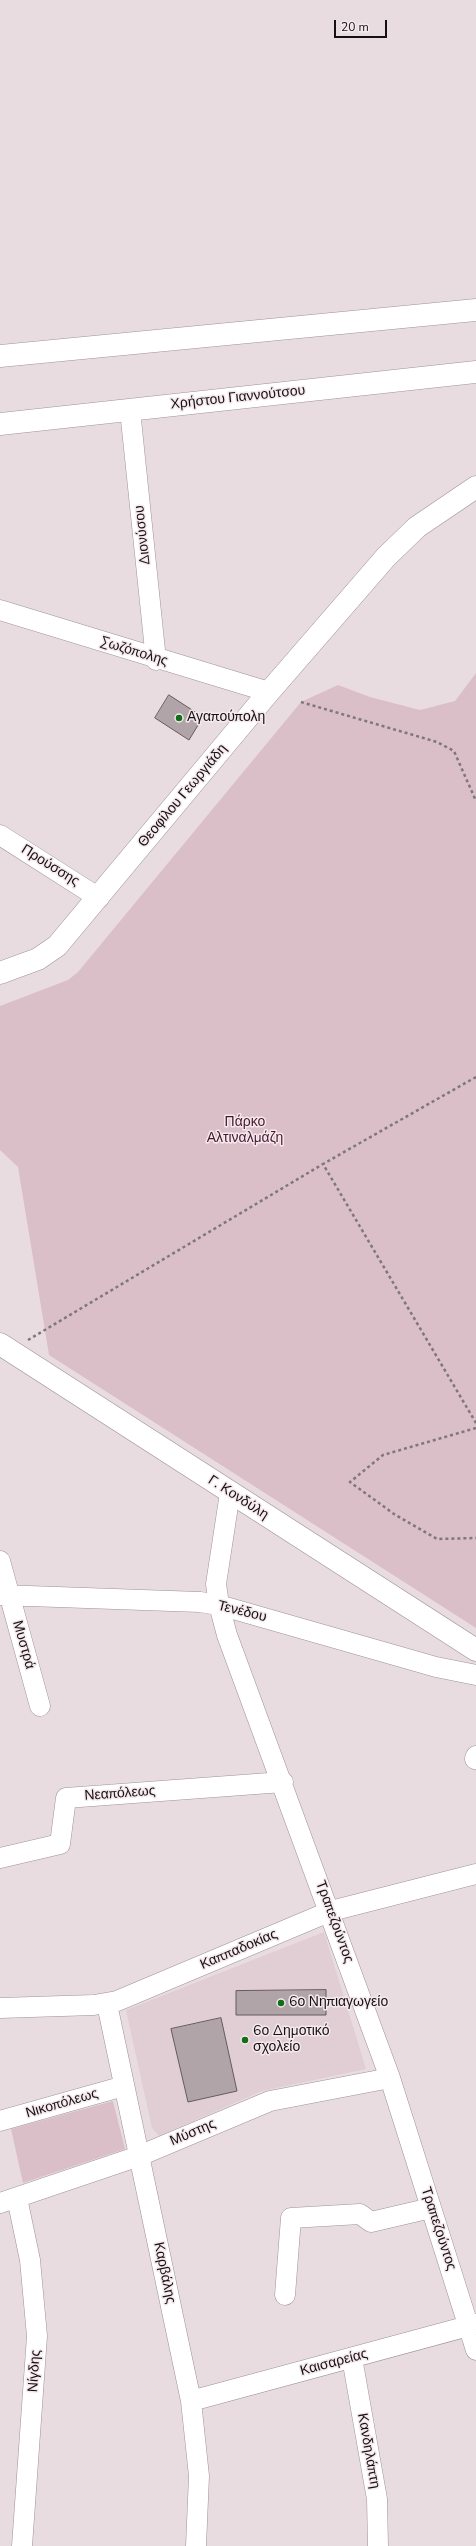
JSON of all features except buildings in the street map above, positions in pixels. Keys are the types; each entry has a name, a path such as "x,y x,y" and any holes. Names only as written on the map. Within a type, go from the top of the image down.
{"street":[{"path":"0,356 476,310"},
{"name":"Χρήστου Γιαννούτσου","path":"0,424 476,372"},
{"name":"Διονύσου","path":"130,410 156,660"},
{"name":"Θεοφίλου Γεωργιάδη","path":"0,973 38,959 52,950 99,898 269,692 401,541 476,487"},
{"name":"Σωζόπολης","path":"0,610 156,660 269,692"},
{"name":"Προύσσης","path":"0,835 99,898"},
{"name":"Γ. Κονδύλη","path":"5,1347 476,1650"},
{"name":"Τραπεζούντος","path":"230,1493 216,1584 219,1605 227,1635 331,1911 390,2078 431,2208 472,2325 476,2350"},
{"name":"Μυστρά","path":"0,1561 4,1595 40,1706"},
{"name":"Τενέδου","path":"4,1595 200,1602 219,1605 436,1667 476,1675"},
{"name":"Νεαπόλεως","path":"0,1858 60,1844 66,1798 283,1782"},
{"name":"Καππαδοκίας","path":"0,2008 107,2004 137,1994 331,1911 476,1874"},
{"name":"Καρβάλης","path":"107,2004 191,2401 199,2476 196,2546"},
{"name":"Μύστης","path":"9,2200 139,2156 270,2101 390,2078"},
{"name":"Νικοπόλεως","path":"0,2121 124,2086"},
{"name":"Νίγδης","path":"9,2200 30,2260 36,2336 22,2546"},
{"path":"285,2295 291,2218 360,2214 371,2222 431,2208"},
{"name":"Καισαρείας","path":"191,2401 472,2325"},
{"name":"Κανδηλάπτη","path":"352,2358 376,2499 378,2546"}],"path":[{"path":"301,702 450,748 454,751 476,800"},
{"path":"5,1347 476,1077"},
{"path":"323,1164 476,1423"},
{"path":"476,1428 383,1455 350,1482 394,1514 437,1539 476,1538"}],"shaded area":[{"name":"6ο Δημοτικό σχολείο","path":"324,1932 366,2069 262,2091 159,2136 152,2128 126,2010"}],"green space":[{"name":"Πάρκο Αλτιναλμάζη","path":"476,673 476,1628 49,1355 18,1167 0,1150 0,1006 68,980 78,972 301,702 338,685 370,697 420,710 455,701"},
{"path":"113,2101 125,2149 23,2183 11,2129"}],"place":[{"name":"Αγαπούπολη","path":"179,718"},
{"name":"6ο Νηπιαγωγείο","path":"281,2003"},
{"name":"6ο Δημοτικό σχολείο","path":"245,2040"}]}
